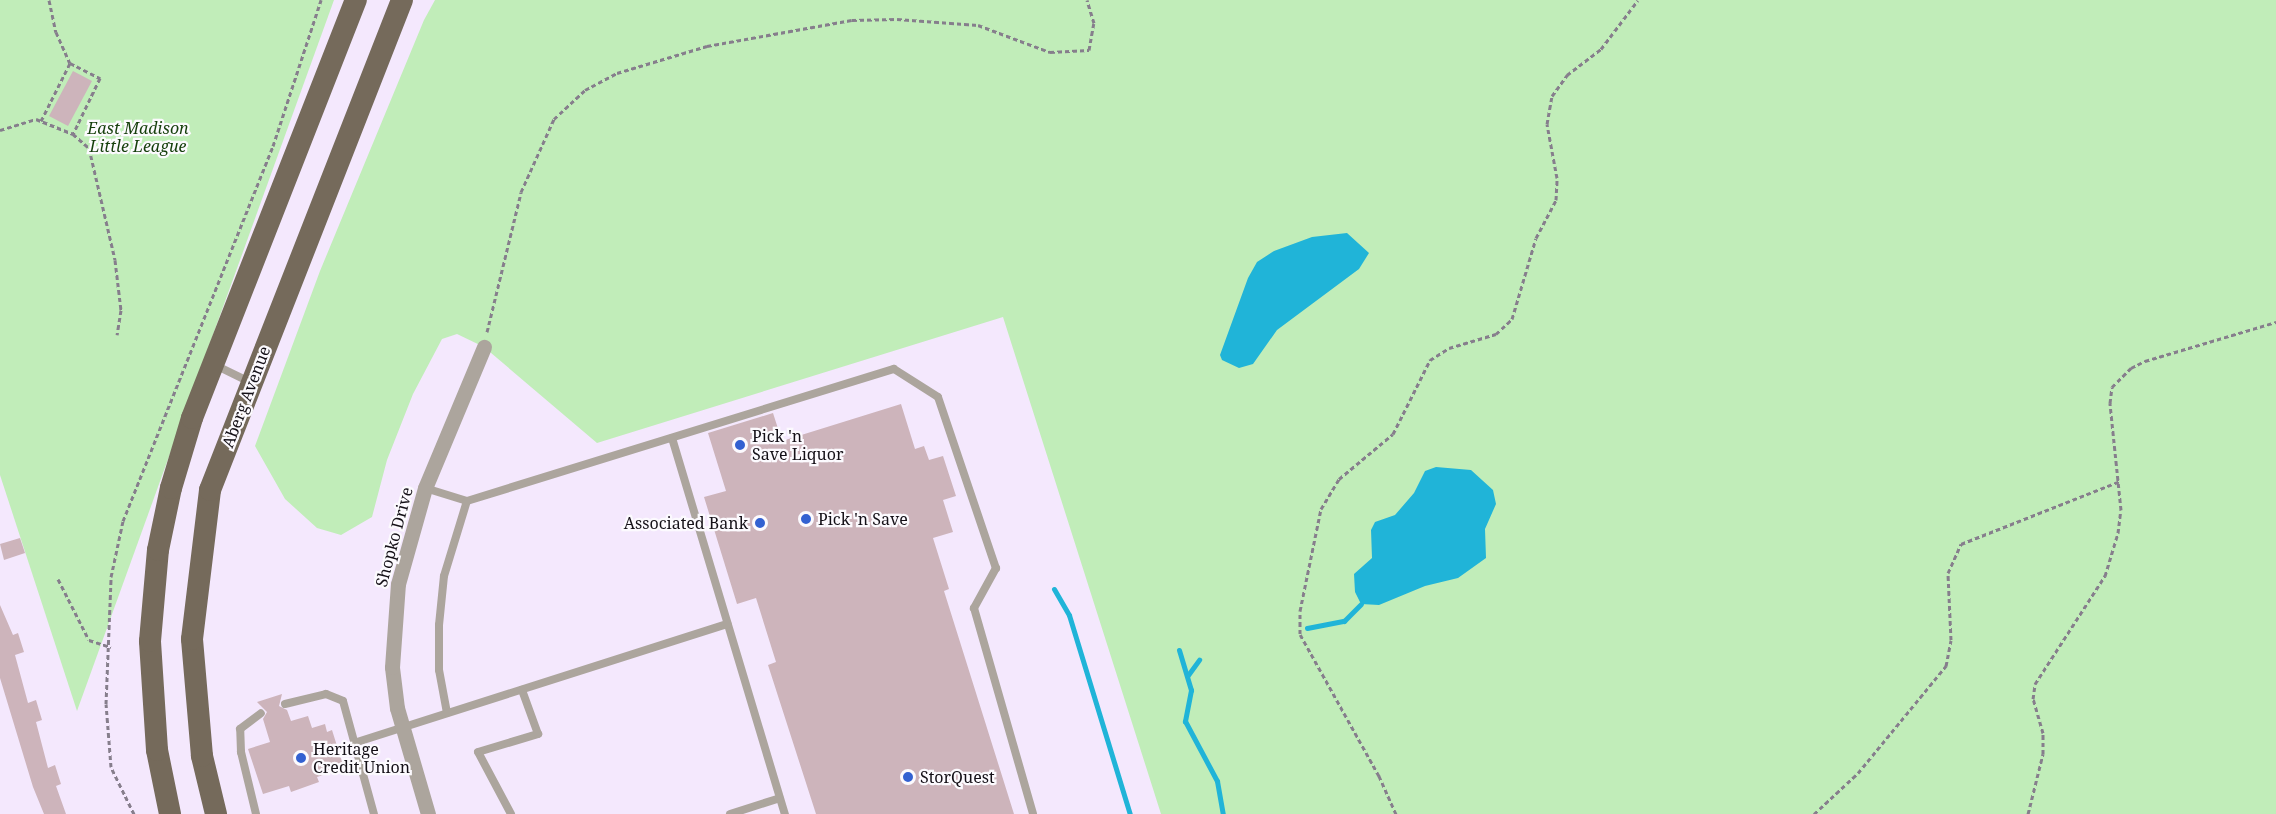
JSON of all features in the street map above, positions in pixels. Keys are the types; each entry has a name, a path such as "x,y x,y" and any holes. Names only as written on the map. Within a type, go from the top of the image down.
{"main road":[{"path":"170,814 157,750 150,671 157,561 171,488 213,364 356,0"},
{"name":"Aberg Avenue","path":"216,814 202,756 195,693 194,604 210,490 402,3"}],"street":[{"name":"Shopko Drive","path":"428,814 402,728 392,667 398,584 425,488 484,347"}],"lane":[{"path":"213,364 251,382"},
{"path":"425,488 466,501 894,369 938,397 996,568 974,608 1033,814"},
{"path":"672,438 785,814"},
{"path":"447,713 439,670 439,625 444,576 466,501"},
{"path":"354,743 728,624"},
{"path":"511,814 478,752 538,734 522,690"},
{"path":"285,704 326,694 343,701 374,814"},
{"path":"256,814 241,752 240,729 261,712"},
{"path":"730,814 780,798"}],"path":[{"path":"49,0 56,32 70,63 100,78 73,134"},
{"path":"484,347 521,192 554,118 585,90 617,73 707,46 852,20 897,19 978,25 1050,52 1089,50 1094,23 1087,0"},
{"path":"1396,814 1379,776 1300,634 1299,611 1321,508 1339,479 1394,434 1430,360 1449,348 1496,334 1512,319 1536,238 1556,200 1557,178 1547,124 1552,96 1567,75 1601,49 1638,0"},
{"path":"41,121 70,63"},
{"path":"0,130 41,121 73,134 89,148 99,179 121,310 117,335"},
{"path":"2028,814 2043,754 2043,733 2033,699 2035,684 2105,576 2121,510 2120,481 2110,403 2112,387 2119,377 2145,361 2276,322"},
{"path":"1814,814 1858,773 1946,666 1951,640 1948,573 1961,544 2120,481"},
{"path":"58,579 89,640 111,647"}],"green space":[{"name":"East Madison Little League","path":"0,0 334,0 77,711 0,475"},
{"path":"435,0 2276,0 2276,814 1161,814 1003,317 597,443 484,347 457,334 442,339 413,394 387,460 372,517 341,535 317,528 285,499 255,446 320,271 424,20"}],"water":[{"path":"1347,233 1369,253 1359,269 1277,330 1253,364 1239,368 1222,360 1220,355 1248,278 1257,262 1274,251 1312,237"},
{"path":"1436,467 1471,470 1493,490 1496,504 1485,529 1486,558 1458,578 1425,586 1379,605 1361,604 1355,592 1354,574 1372,558 1371,530 1375,522 1395,515 1414,493 1425,471"}],"building":[{"path":"73,71 92,81 68,126 49,116"},
{"path":"901,404 915,449 924,446 929,460 943,456 956,496 943,500 953,532 933,538 949,589 944,591 1014,814 816,814 768,665 776,662 756,598 737,604 704,497 726,491 708,433 773,413 782,441"},
{"path":"20,538 25,553 4,560 0,544"},
{"path":"0,605 13,635 18,633 24,652 15,655 28,703 36,700 42,720 36,722 48,768 55,765 61,784 56,786 66,814 44,814 33,787 0,678"},
{"path":"282,694 279,706 287,710 291,721 308,716 312,728 325,724 327,732 332,730 344,768 317,777 319,782 291,792 289,786 263,794 248,749 270,742 263,719 267,712 257,702"}],"waterway":[{"path":"1054,589 1069,615 1130,814"},
{"path":"1307,628 1344,621 1361,604"},
{"path":"1179,650 1191,690 1185,721 1217,781 1223,814"},
{"path":"1188,675 1199,660"}],"place":[{"name":"Pick 'n Save Liquor","path":"740,445"},
{"name":"Pick 'n Save","path":"806,519"},
{"name":"Associated Bank","path":"760,523"},
{"name":"Heritage Credit Union","path":"301,758"},
{"name":"StorQuest","path":"908,777"}]}
